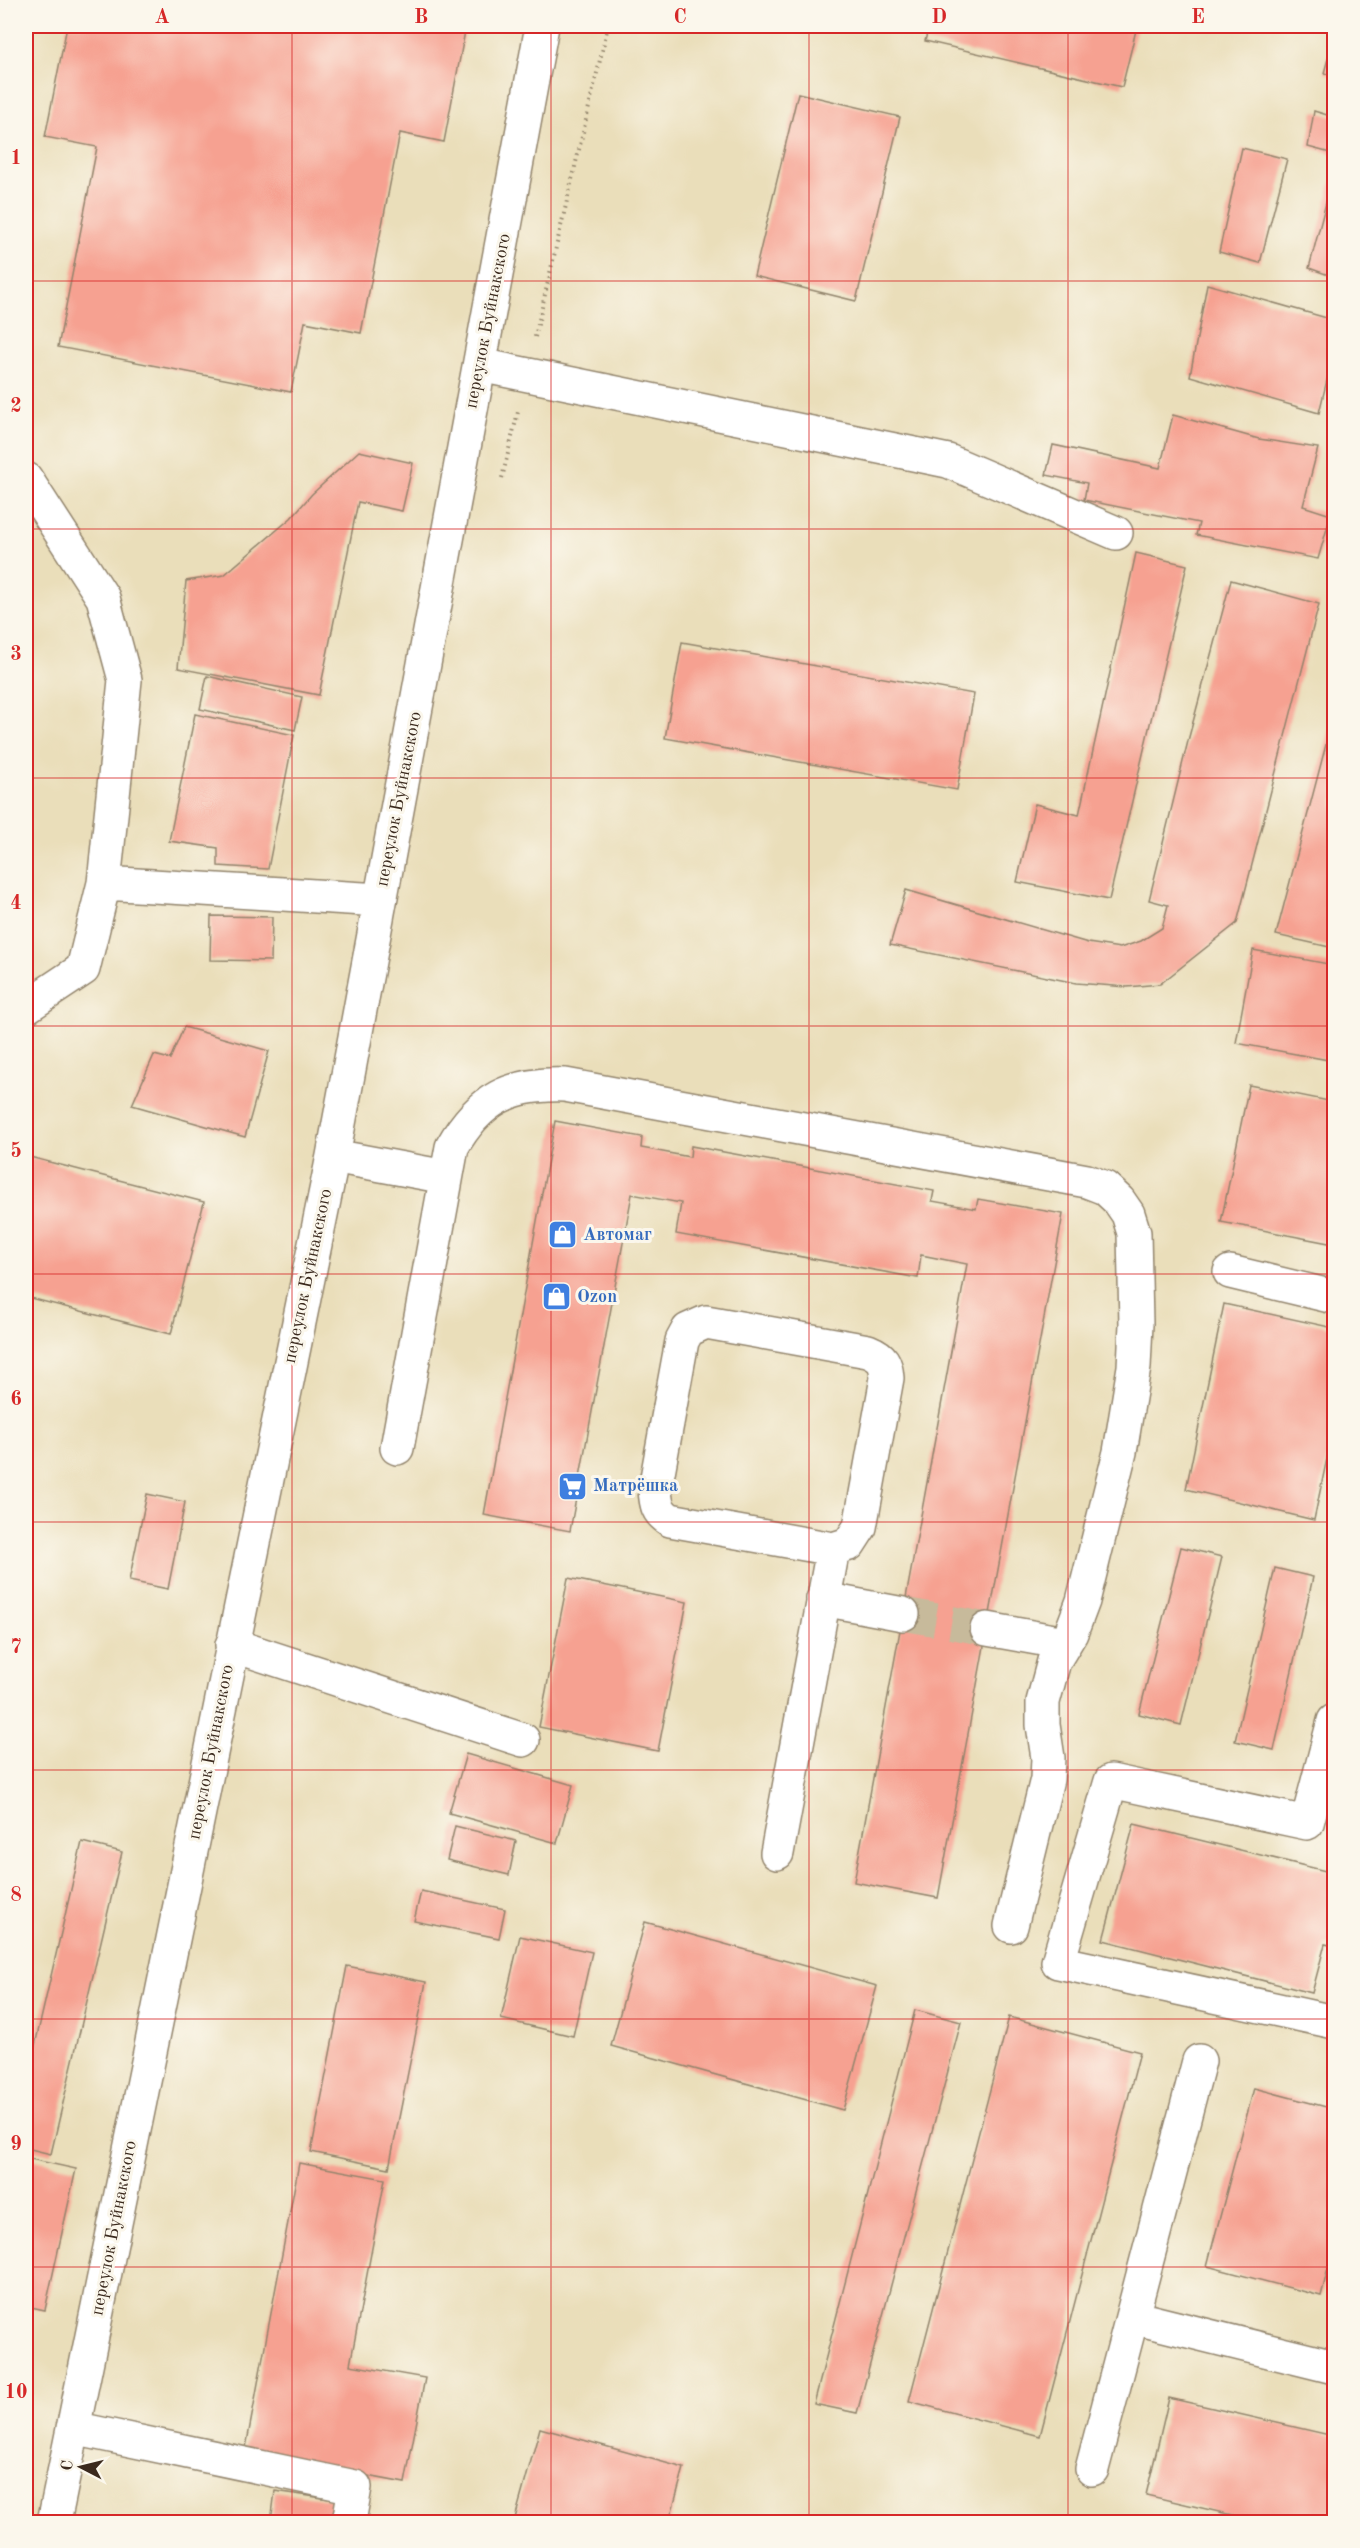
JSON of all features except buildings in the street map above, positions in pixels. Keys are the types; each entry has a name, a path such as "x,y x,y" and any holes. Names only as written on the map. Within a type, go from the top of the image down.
{"street":[{"name":"переулок Буйнакского","path":"54,2523 333,1156 542,26"},
{"path":"480,365 948,461 1116,533"},
{"path":"26,479 103,598 125,680 104,883 83,969 26,1007"},
{"path":"104,883 380,900"},
{"path":"397,1448 452,1147 463,1126 481,1107 501,1095 520,1088 540,1084 565,1085 1041,1172 1087,1181 1105,1188 1119,1200 1128,1214 1134,1233 1136,1314 1134,1366 1120,1452 1083,1601 1077,1620 1054,1661 1042,1702 1048,1758 1047,1779 1011,1926"},
{"path":"333,1156 446,1177"},
{"path":"1230,1272 1335,1297"},
{"path":"706,1322 868,1351 880,1355 886,1364 887,1378 860,1527 849,1544 833,1550 670,1520 662,1515 656,1506 655,1489 682,1341 688,1330 695,1325 706,1322"},
{"path":"777,1853 833,1550"},
{"path":"824,1599 903,1614"},
{"path":"987,1629 1065,1643"},
{"path":"232,1645 523,1740"},
{"path":"1335,1722 1306,1823 1111,1781 1058,1962 1335,2022"},
{"path":"1092,2469 1199,2061"},
{"path":"1132,2317 1335,2367"},
{"path":"73,2428 355,2487 349,2523"}],"tunnel":[{"path":"903,1614 987,1629"}],"place":[{"name":"Автомаг","path":"562,1235"},
{"name":"Ozon","path":"556,1297"},
{"name":"Матрёшка","path":"572,1486"}]}
